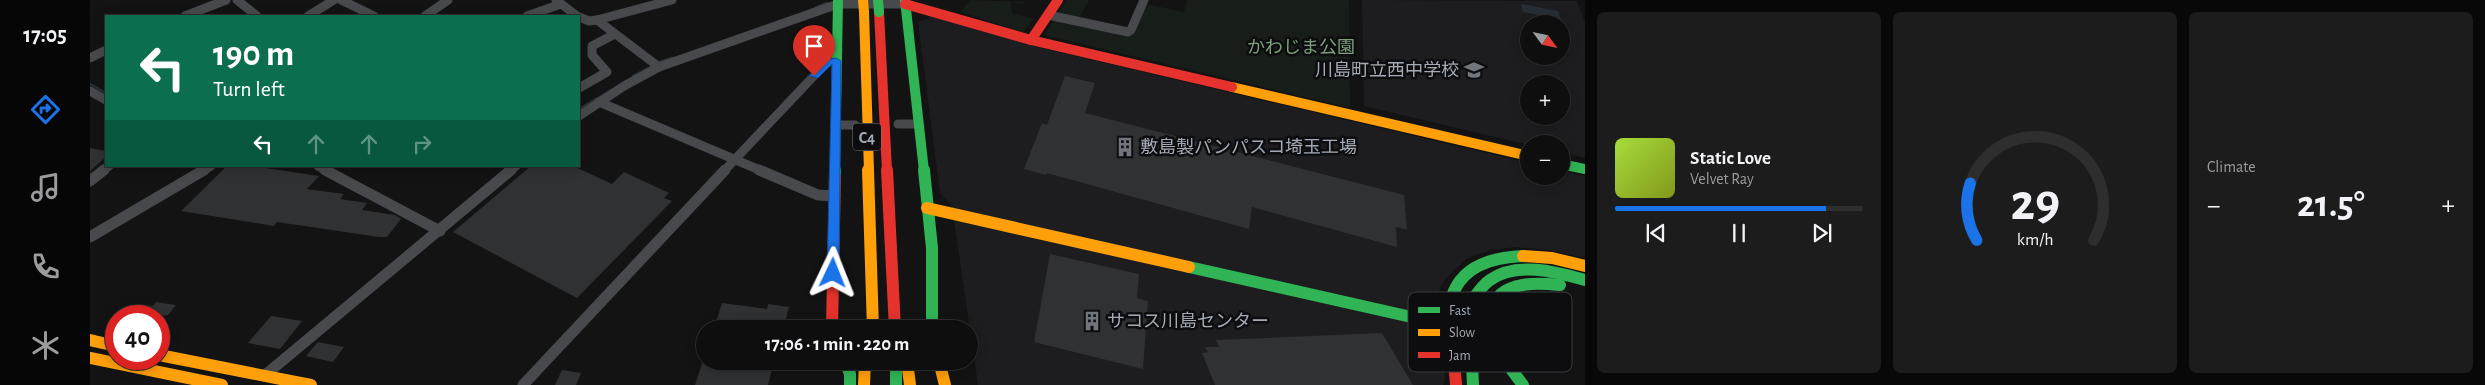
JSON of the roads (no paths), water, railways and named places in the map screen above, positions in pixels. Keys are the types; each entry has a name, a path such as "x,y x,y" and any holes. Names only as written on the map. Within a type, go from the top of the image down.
{"main road":[{"name":"C4","path":"863,0 872,320"},
{"path":"1032,40 1058,0"},
{"path":"832,320 838,2"},
{"path":"932,320 932,248 905,2 1032,40 1520,154"},
{"name":"C4","path":"878,6 895,320"},
{"path":"1570,166 1585,170"},
{"path":"927,208 1408,316"},
{"path":"1455,292 1457,284 1480,263 1519,256 1555,259 1585,266"},
{"path":"892,260 901,320"},
{"path":"1480,292 1492,279 1521,270 1564,274 1585,280"},
{"path":"1507,292 1537,284 1553,284 1585,290"},
{"path":"90,340 105,343"},
{"path":"170,357 311,385"},
{"path":"90,358 222,385"},
{"path":"848,370 850,385"},
{"path":"864,385 865,370"},
{"path":"874,370 875,385"},
{"path":"896,370 896,385"},
{"path":"908,370 910,385"},
{"path":"941,370 945,385"},
{"path":"1455,372 1456,385"},
{"path":"1472,372 1473,385"},
{"path":"1512,372 1523,385"}],"street":[{"path":"188,15 226,0"},
{"path":"237,0 252,15"},
{"path":"310,15 334,0"},
{"path":"341,0 372,15"},
{"path":"426,15 448,0"},
{"path":"580,18 589,21 597,20 672,0"},
{"path":"1048,15 1128,32 1131,30 1144,0"},
{"path":"529,15 558,2 575,15"},
{"path":"580,115 659,67 838,2 905,2"},
{"path":"597,20 659,67"},
{"path":"580,87 608,72 592,55 592,46 615,34"},
{"path":"90,58 105,50"},
{"path":"523,385 827,62 836,61"},
{"path":"90,91 105,99"},
{"path":"599,102 818,195 835,196"},
{"path":"898,124 918,124"},
{"path":"836,125 855,125"},
{"path":"90,181 108,167"},
{"path":"90,237 209,167"},
{"path":"320,167 440,230"},
{"path":"264,376 515,167"}],"waterway":[{"path":"815,8 827,3"},
{"path":"659,62 672,58"},
{"path":"633,76 654,65"},
{"path":"90,84 105,92"},
{"path":"580,108 613,89"}],"place":[{"name":"川島町立西中学校","path":"1474,70"},
{"name":"敷島製パンパスコ埼玉工場","path":"1125,147"},
{"name":"サコス川島センター","path":"1092,321"}],"park label":[{"name":"かわじま公園","path":"1301,47"}]}
